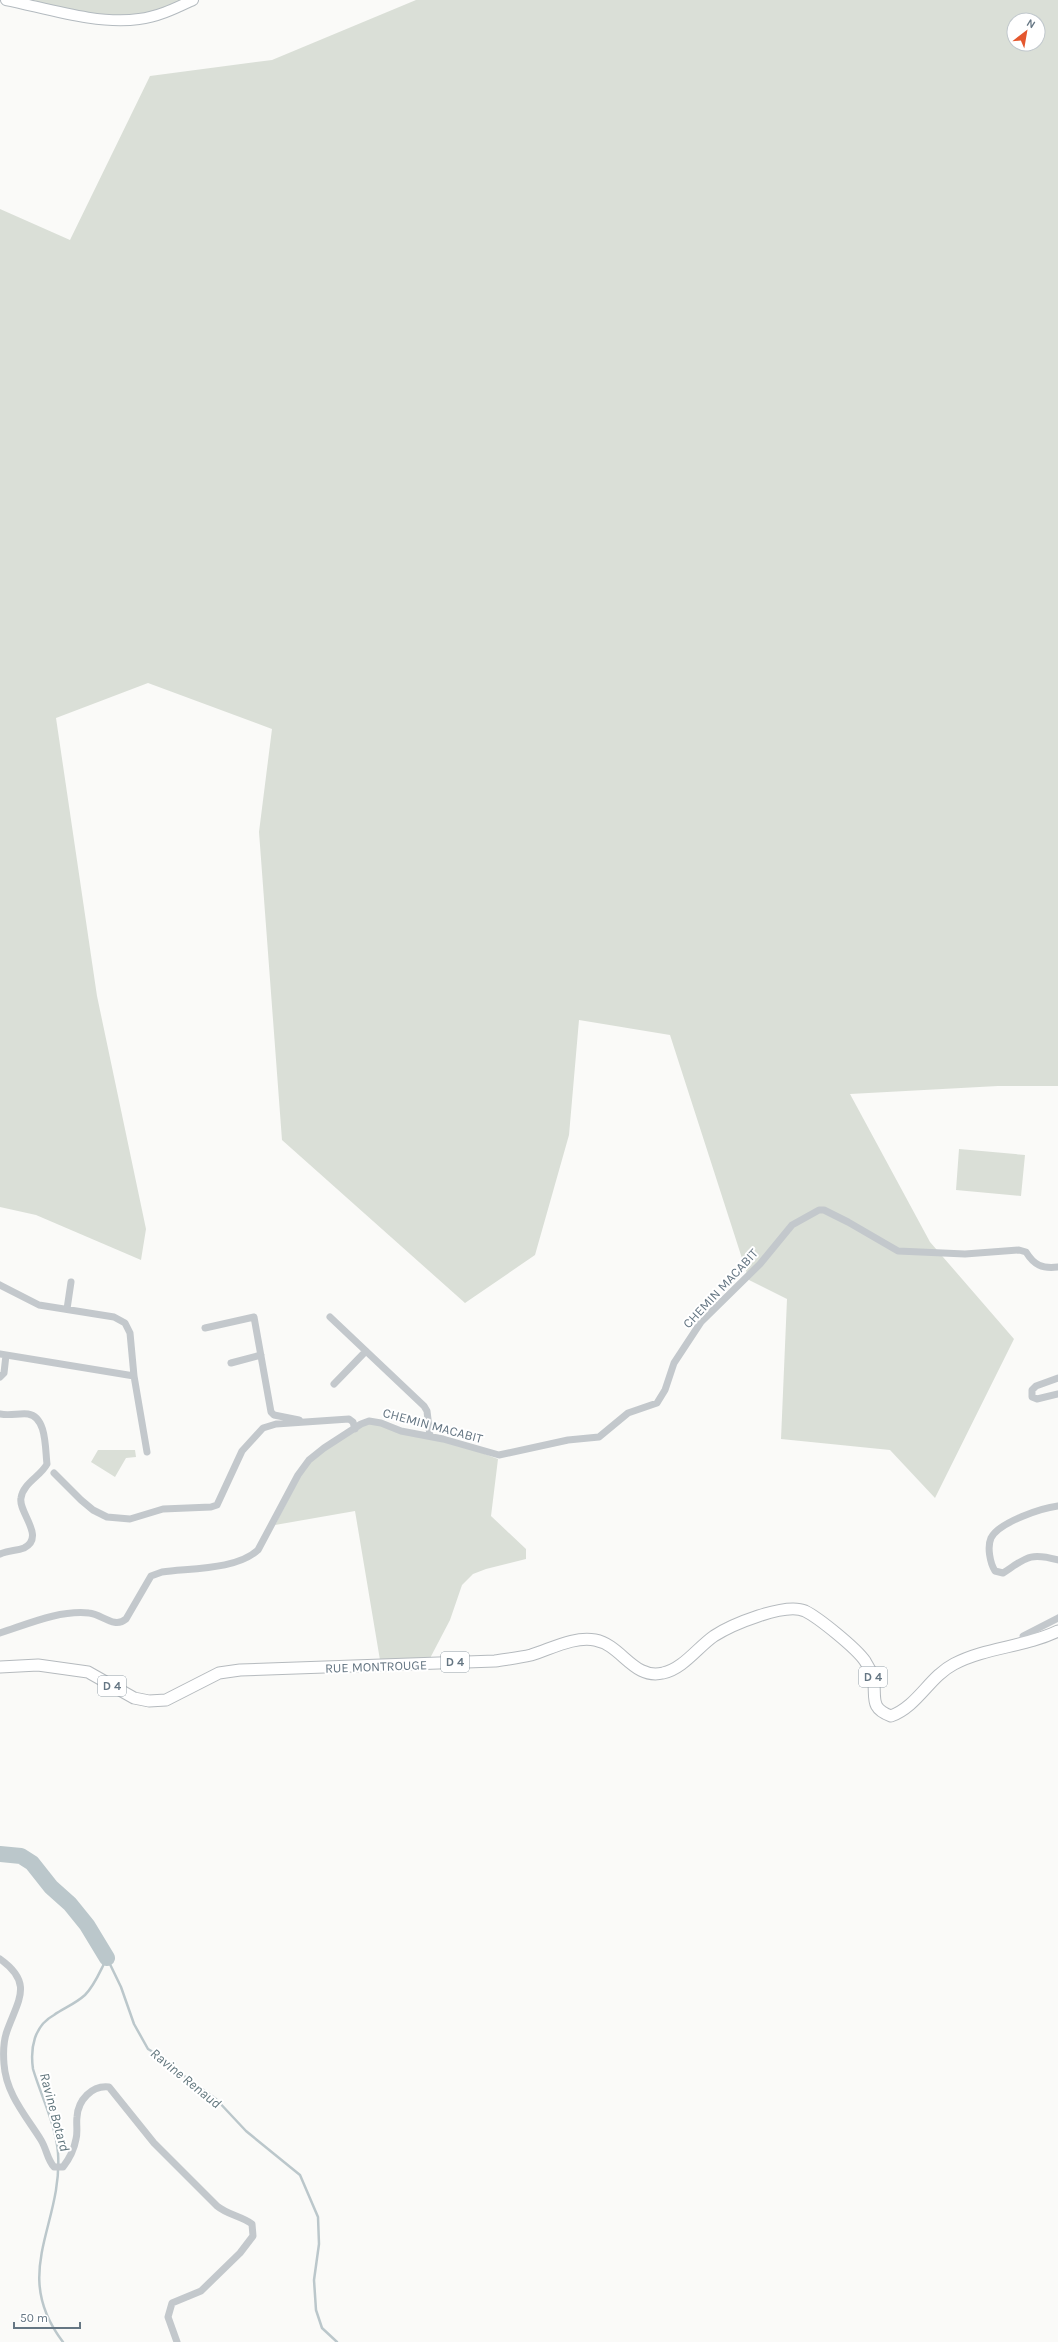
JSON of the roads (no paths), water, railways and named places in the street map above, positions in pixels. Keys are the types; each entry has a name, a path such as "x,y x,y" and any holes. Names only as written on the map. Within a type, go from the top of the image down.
{"main road":[{"name":"RUE MONTROUGE","path":"0,1667 38,1666 88,1672 134,1698 148,1701 166,1700 219,1673 240,1670 495,1661 530,1655 581,1639 596,1640 608,1645 639,1671 652,1674 664,1673 677,1667 714,1636 730,1628 781,1609 796,1608 816,1617 864,1660 873,1676 873,1693 876,1707 891,1716 901,1713 912,1704 952,1665 966,1658 1044,1638 1058,1630"}],"street":[{"path":"6,0 103,19 139,20 170,11 193,0"},
{"name":"CHEMIN MACABIT","path":"0,1633 54,1616 80,1613 91,1613 111,1622 122,1622 126,1620 151,1576 162,1572 234,1563 250,1557 258,1550 298,1475 309,1460 324,1448 369,1421 381,1423 401,1431 430,1436 499,1455 568,1440 599,1437 628,1413 657,1403 665,1390 674,1363 701,1322 760,1264 792,1225 819,1210 824,1210 848,1222 898,1251 965,1254 1019,1250 1026,1252 1032,1262 1040,1267 1058,1267"},
{"path":"67,1309 70,1282"},
{"path":"0,1285 39,1305 114,1317 125,1323 130,1333 134,1376 147,1452"},
{"path":"205,1328 254,1317 272,1412 274,1415 302,1422"},
{"path":"330,1317 424,1406 427,1411 430,1436"},
{"path":"334,1384 366,1351"},
{"path":"0,1377 4,1373 3,1354 134,1376"},
{"path":"231,1364 261,1355"},
{"path":"1058,1378 1036,1386 1032,1390 1032,1397 1037,1399 1058,1394"},
{"path":"0,1414 30,1415 35,1417 42,1426 47,1464 23,1491 20,1498 21,1507 33,1532 32,1538 25,1548 0,1554"},
{"path":"54,1473 87,1505 107,1517 130,1519 162,1509 211,1508 217,1505 222,1498 242,1451 254,1436 263,1428 276,1424 349,1420 353,1422 355,1429"},
{"path":"1058,1506 1020,1517 998,1530 992,1537 990,1546 992,1565 995,1571 1003,1573 1027,1558 1036,1555 1058,1560"},
{"path":"1024,1642 1023,1636 1032,1630 1058,1618"},
{"path":"0,1959 15,1974 21,1984 22,1991 20,2004 7,2032 3,2048 4,2066 14,2100 42,2142 48,2160 54,2168 63,2167 71,2157 76,2138 77,2116 80,2104 91,2092 100,2086 110,2087 154,2143 217,2206 226,2214 247,2220 252,2224 253,2236 201,2291 172,2303 168,2316 177,2342"}],"waterway":[{"name":"Ravine Renaud","path":"0,1854 21,1856 32,1863 51,1887 70,1904 87,1925 107,1958"},
{"name":"Ravine Renaud","path":"107,1958 121,1987 134,2024 148,2049 163,2058 180,2073 216,2099 246,2131 300,2175 318,2217 319,2244 314,2280 316,2310 322,2328 337,2342"},
{"name":"Ravine Botard","path":"63,2342 48,2317 41,2293 39,2271 42,2249 57,2179 58,2153 57,2142 51,2121 33,2069 32,2053 35,2038 42,2025 89,1991 107,1958"}]}
